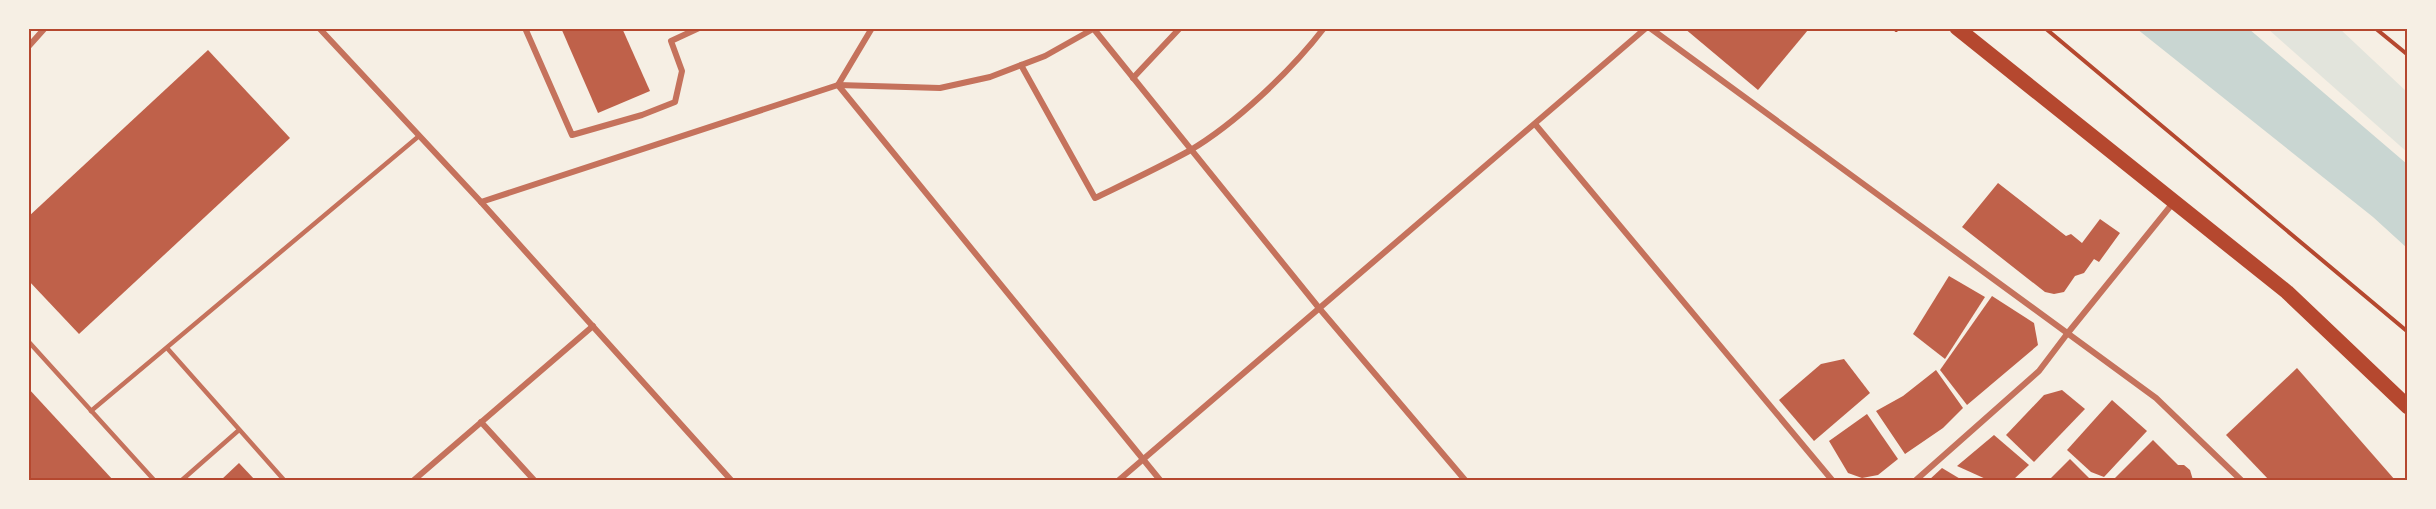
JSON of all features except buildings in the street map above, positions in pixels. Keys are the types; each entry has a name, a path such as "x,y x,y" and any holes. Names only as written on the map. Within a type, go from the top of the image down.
{"main road":[{"path":"1957,28 2286,292 2408,407"}],"street":[{"path":"28,47 45,28"},
{"path":"319,28 482,202 731,480"},
{"path":"525,28 572,135 642,115 675,102 682,71 671,41 699,28"},
{"path":"837,85 872,28"},
{"path":"1133,78 1180,28"},
{"path":"1021,65 1095,198 1191,150 1245,109 1311,45 1324,28"},
{"path":"1119,480 1646,28"},
{"path":"1650,28 2156,398 2241,480"},
{"path":"482,202 837,85 940,88 990,77 1045,56 1093,29 1319,308 1465,480"},
{"path":"837,85 1160,480"},
{"path":"1535,124 1832,480"},
{"path":"1916,480 2039,372 2174,202"},
{"path":"414,480 593,326"},
{"path":"481,422 534,480"}],"lane":[{"path":"91,411 419,136"},
{"path":"28,341 153,480"},
{"path":"167,348 284,480"},
{"path":"182,480 239,430"}],"path":[{"path":"2045,28 2408,332"},
{"path":"2375,28 2408,55"}],"shaded area":[{"path":"2137,29 2249,29 2407,164 2407,248 2373,217"},
{"path":"2268,29 2340,29 2407,92 2407,152"}]}
